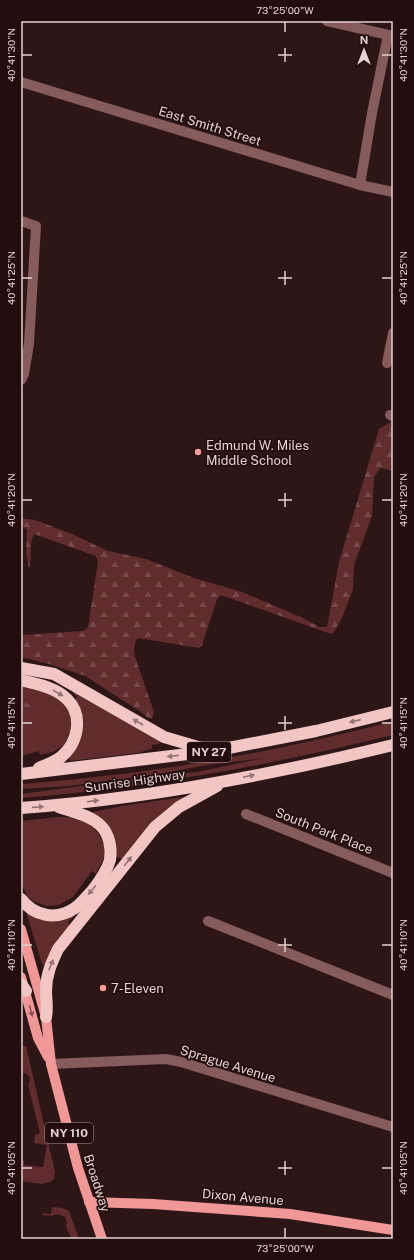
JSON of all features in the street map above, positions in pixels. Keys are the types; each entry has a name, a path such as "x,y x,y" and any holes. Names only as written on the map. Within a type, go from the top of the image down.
{"highway":[{"path":"21,668 54,674 164,737 213,751"},
{"path":"21,680 44,686 67,698 73,707 77,725 74,741 69,749 60,758 26,773"},
{"name":"Sunrise Highway","path":"26,773 213,751 316,731 393,712"},
{"name":"Sunrise Highway","path":"21,808 54,806 170,791 280,770 393,745"},
{"path":"46,1017 48,1011 46,992 48,974 58,949 154,827 179,806 228,780"},
{"path":"21,899 28,907 38,914 64,914 74,909 96,886 110,859 111,851 106,833 102,826 87,816 54,806"}],"main road":[{"name":"Broadway","path":"21,929 46,1017 51,1064 78,1168 102,1239"},
{"name":"Broadway","path":"21,977 38,1038 51,1064"},
{"name":"Dixon Avenue","path":"89,1202 160,1204 290,1214 393,1230"}],"street":[{"path":"327,21 390,36 372,113 360,185"},
{"name":"East Smith Street","path":"21,82 360,185 393,192"},
{"path":"21,221 36,226 29,344 24,374 21,380"},
{"path":"386,363 393,333"},
{"name":"South Park Place","path":"246,814 393,873"},
{"path":"208,921 393,995"},
{"name":"Sprague Avenue","path":"51,1064 166,1059 181,1062 393,1126"}],"green space":[{"path":"393,422 393,471 380,468 374,477 372,516 354,565 353,589 342,618 334,632 331,634 221,595 217,599 202,645 199,648 138,638 136,640 134,647 135,657 154,712 152,719 148,718 85,676 49,664 21,657 21,635 83,631 88,627 98,562 96,556 34,534 31,542 31,560 29,569 26,553 27,530 21,525 21,518 35,520 72,534 108,551 146,559 194,578 242,592 303,618 319,627 327,627 339,562 379,429"},
{"path":"21,685 47,691 66,704 71,715 73,729 64,749 61,747 53,752 40,755 39,751 21,756"},
{"path":"75,691 160,742 159,744 152,745 152,749 137,753 70,761 69,757 81,737 84,723 81,711 75,699 77,697 73,693"},
{"path":"21,697 35,711 29,718 21,719"},
{"path":"393,721 393,735 301,756 162,782 68,794 21,798 21,794 163,775 197,772 263,758 70,786 21,789 21,784 98,777 214,760 290,746"},
{"path":"183,797 185,799 123,860 114,855 93,813 122,806"},
{"path":"58,817 76,818 91,825 102,840 105,853 96,874 92,871 73,897 59,905 46,906 33,901 27,896 21,882 21,821"},
{"path":"26,912 78,913 68,922 70,928 45,965 42,964"},
{"path":"21,1046 26,1046 55,1172 54,1179 50,1182 41,1184 21,1181 21,1160 24,1161 24,1165 43,1167 47,1145 34,1143 35,1135 40,1133 28,1085 30,1081 29,1076 25,1073 21,1074"},
{"path":"52,1207 63,1208 69,1211 79,1239 71,1239 66,1226 67,1223 65,1217 58,1214 52,1216 43,1215 43,1213 51,1214"}],"place":[{"name":"Edmund W. Miles Middle School","path":"198,452"},
{"name":"7-Eleven","path":"103,988"}]}
